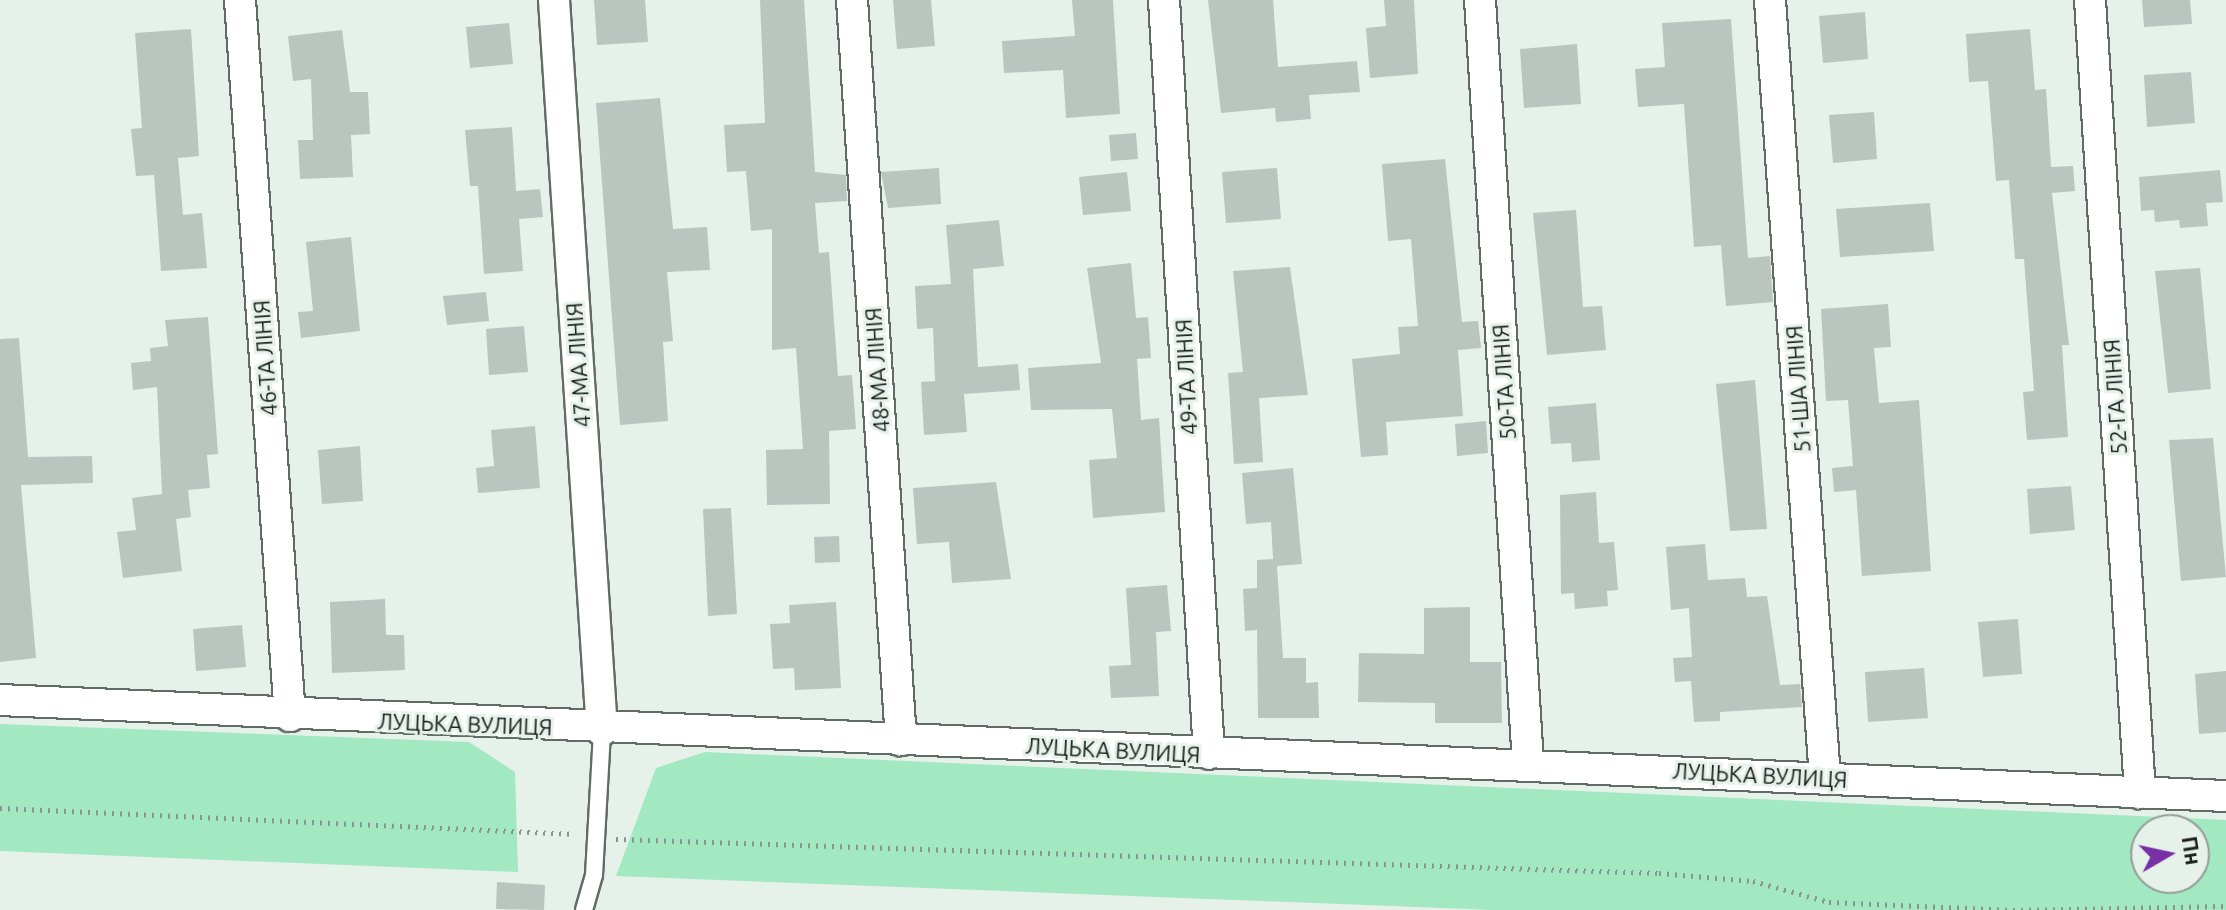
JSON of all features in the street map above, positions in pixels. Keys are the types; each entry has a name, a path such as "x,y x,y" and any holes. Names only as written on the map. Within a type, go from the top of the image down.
{"street":[{"name":"46-ТА ЛІНІЯ","path":"240,0 290,716"},
{"name":"47-МА ЛІНІЯ","path":"554,0 602,730"},
{"name":"48-МА ЛІНІЯ","path":"852,0 901,740"},
{"name":"49-ТА ЛІНІЯ","path":"1164,0 1209,754"},
{"name":"50-ТА ЛІНІЯ","path":"1480,0 1528,764"},
{"name":"51-ША ЛІНІЯ","path":"1770,0 1825,778"},
{"name":"52-ГА ЛІНІЯ","path":"2090,0 2140,793"},
{"name":"ЛУЦЬКА ВУЛИЦЯ","path":"0,700 602,730 1528,764 2226,796"}],"lane":[{"path":"584,910 598,837 602,730"}],"path":[{"path":"0,808 598,837 1659,873 1753,881 1844,903 2013,910 2226,906"}],"green space":[{"path":"0,724 469,742 515,772 518,872 0,851"},
{"path":"705,752 2130,816 2130,894 2210,894 2210,819 2226,820 2226,910 1493,910 616,876 656,768"}],"building":[{"path":"594,0 645,0 648,42 597,45"},
{"path":"760,0 804,0 815,172 846,175 847,201 815,203 819,253 829,252 838,376 852,375 856,429 829,431 830,504 767,505 766,450 803,449 796,348 772,350 772,229 751,231 746,171 727,172 724,125 765,123"},
{"path":"893,0 931,0 935,46 897,49"},
{"path":"1072,0 1113,0 1120,114 1066,118 1063,70 1004,73 1002,41 1075,36"},
{"path":"1208,0 1273,0 1278,67 1357,61 1360,92 1309,95 1311,119 1276,122 1275,108 1221,113"},
{"path":"1384,0 1414,0 1418,74 1370,78 1366,28 1386,26"},
{"path":"2142,0 2190,0 2192,24 2144,27"},
{"path":"1865,12 1868,59 1823,63 1819,16"},
{"path":"1731,19 1748,258 1770,256 1773,302 1726,306 1721,245 1694,247 1684,104 1638,107 1635,69 1665,67 1662,23"},
{"path":"509,23 513,64 470,68 466,27"},
{"path":"191,29 199,156 178,158 183,215 202,213 207,268 161,271 154,175 136,176 131,129 142,128 135,33"},
{"path":"2030,29 2035,90 2046,89 2051,167 2073,166 2075,191 2052,193 2069,345 2062,345 2068,437 2027,440 2023,392 2034,391 2024,259 2015,259 2009,180 1996,181 1988,81 1969,82 1966,34"},
{"path":"342,30 350,92 368,92 370,134 351,135 353,177 300,179 298,140 313,140 311,79 293,81 288,36"},
{"path":"1577,44 1581,104 1524,108 1520,49"},
{"path":"2191,72 2195,123 2147,127 2144,75"},
{"path":"660,98 673,229 707,227 710,270 667,272 673,341 663,342 668,421 620,425 596,103"},
{"path":"1874,112 1877,159 1833,163 1829,115"},
{"path":"512,127 516,191 540,189 543,217 519,219 523,271 484,274 478,186 470,186 465,130"},
{"path":"1136,133 1138,159 1111,161 1109,135"},
{"path":"1445,159 1462,322 1478,321 1481,348 1458,350 1463,416 1386,422 1388,455 1361,457 1352,359 1400,354 1398,327 1418,326 1411,239 1388,241 1382,164"},
{"path":"939,168 941,204 888,208 881,172"},
{"path":"1277,168 1281,219 1226,223 1222,172"},
{"path":"2220,170 2223,202 2206,203 2208,226 2180,228 2179,220 2155,222 2154,210 2141,211 2139,177"},
{"path":"1127,172 1131,211 1083,215 1079,177"},
{"path":"1930,203 1934,251 1840,257 1836,209"},
{"path":"1576,210 1583,307 1602,306 1606,350 1547,355 1533,213"},
{"path":"999,220 1004,266 973,269 978,367 1018,364 1020,390 964,394 967,432 924,435 921,382 935,381 933,328 917,329 915,286 951,284 946,225"},
{"path":"351,237 360,331 301,338 298,312 313,311 306,242"},
{"path":"1131,263 1136,318 1148,317 1151,358 1137,359 1141,420 1159,418 1165,512 1093,518 1089,460 1117,458 1112,409 1031,410 1028,368 1101,363 1087,268"},
{"path":"1290,267 1308,395 1259,398 1263,462 1234,464 1228,373 1243,372 1233,271"},
{"path":"2200,268 2211,389 2168,393 2155,271"},
{"path":"486,292 489,321 447,325 443,296"},
{"path":"1888,304 1891,347 1874,348 1879,403 1919,400 1931,571 1862,576 1856,490 1834,492 1832,468 1853,466 1848,400 1826,401 1821,309"},
{"path":"208,317 218,454 207,455 210,488 188,490 191,517 176,519 182,571 123,578 117,532 136,530 132,498 162,494 157,387 133,390 131,363 151,361 150,348 168,346 165,320"},
{"path":"524,326 528,372 489,375 486,329"},
{"path":"19,338 28,457 92,456 93,483 21,485 36,658 0,662 0,339"},
{"path":"1755,380 1767,529 1730,531 1716,384"},
{"path":"1596,403 1600,460 1572,462 1571,443 1551,444 1548,407"},
{"path":"1486,421 1488,453 1457,456 1455,424"},
{"path":"535,426 540,488 478,493 476,468 494,466 491,430"},
{"path":"2213,438 2226,577 2181,581 2169,440"},
{"path":"360,446 363,501 322,504 318,450"},
{"path":"1293,468 1302,564 1277,566 1283,658 1306,658 1306,683 1318,682 1319,718 1258,718 1257,630 1245,631 1243,589 1257,588 1257,560 1273,559 1271,522 1246,524 1242,473"},
{"path":"996,482 1011,579 952,583 949,542 917,544 913,488"},
{"path":"2071,486 2075,530 2030,534 2027,489"},
{"path":"1596,492 1599,543 1614,542 1618,590 1607,591 1608,606 1575,609 1574,593 1561,594 1560,495"},
{"path":"731,508 737,614 708,616 703,509"},
{"path":"839,536 840,562 815,563 814,537"},
{"path":"1705,544 1708,580 1745,578 1747,597 1767,596 1780,685 1800,684 1802,707 1720,712 1720,721 1694,722 1691,681 1675,682 1673,658 1692,657 1689,608 1671,610 1666,547"},
{"path":"1167,585 1171,631 1156,632 1159,696 1111,698 1109,666 1131,665 1126,588"},
{"path":"385,599 386,635 404,635 405,670 332,673 330,602"},
{"path":"836,602 841,688 795,690 794,668 773,669 770,624 790,623 789,605"},
{"path":"1470,607 1470,662 1501,662 1502,723 1435,723 1435,703 1358,702 1359,653 1424,654 1424,608"},
{"path":"2018,619 2022,674 1983,677 1978,622"},
{"path":"242,625 246,667 196,671 193,629"},
{"path":"1924,668 1928,718 1868,722 1865,672"},
{"path":"2226,671 2226,732 2199,734 2195,674"},
{"path":"497,882 545,885 544,910 496,909"}]}
